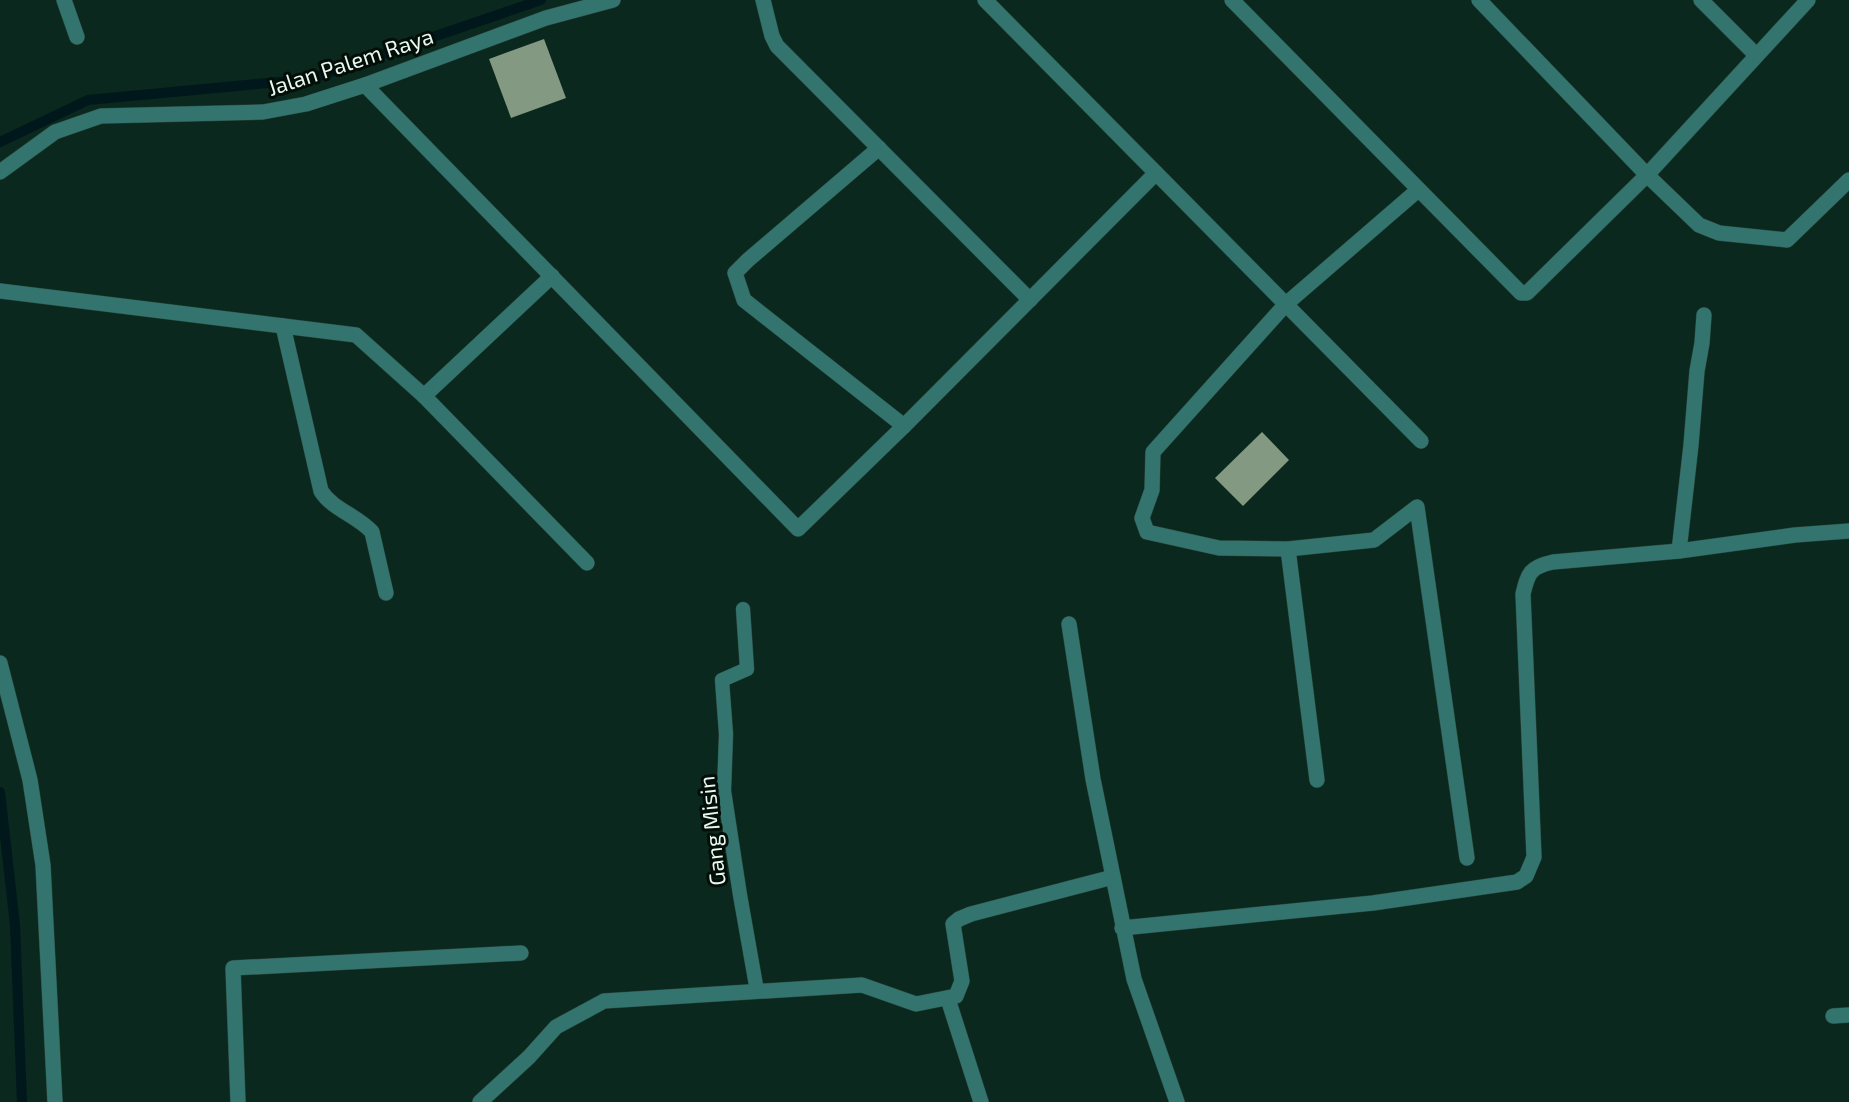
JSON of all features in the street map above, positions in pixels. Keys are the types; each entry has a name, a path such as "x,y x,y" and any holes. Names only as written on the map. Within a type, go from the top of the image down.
{"street":[{"path":"64,0 77,37"},
{"name":"Jalan Palem Raya","path":"0,172 55,132 101,117 263,112 306,104 365,85 546,18 613,0"},
{"path":"763,0 772,36 777,46 1030,300"},
{"path":"985,0 1421,441"},
{"path":"1232,0 1521,293 1527,293 1647,175 1808,0"},
{"path":"1479,0 1647,175 1699,225 1719,233 1786,240 1849,180"},
{"path":"1701,0 1756,55"},
{"path":"365,85 798,529 1156,174"},
{"path":"879,148 735,273 744,300 904,426"},
{"path":"1418,190 1286,304 1153,453 1152,490 1142,518 1147,532 1219,548 1288,549 1374,540 1417,507 1467,858"},
{"path":"424,396 552,276"},
{"path":"0,291 356,335 424,396 587,563"},
{"path":"1679,551 1704,315"},
{"path":"283,326 321,491 326,499 366,525 372,532 386,593"},
{"path":"1122,928 1373,903 1518,882 1526,876 1534,856 1523,594 1527,578 1538,566 1552,562 1679,551 1849,531"},
{"path":"1288,549 1317,780"},
{"path":"1069,624 1093,779 1122,928 1134,979 1177,1102"},
{"path":"0,663 30,780 43,865 55,1102"},
{"path":"480,1102 529,1057 556,1027 604,1001 862,985 916,1004 948,999 956,996 962,981 953,924 956,920 1113,877"},
{"path":"238,1102 233,968 521,952"},
{"path":"948,999 981,1102"},
{"path":"1833,1016 1849,1015"}],"lane":[{"name":"Gang Misin","path":"743,609 747,669 722,680 726,734 724,791 736,876 757,991"}],"building":[{"path":"544,39 566,98 511,118 489,59"},
{"path":"1262,432 1289,460 1243,506 1215,478"}],"waterway":[{"path":"0,142 88,100 310,79 541,0"},
{"path":"0,792 15,925 22,1102"}]}
